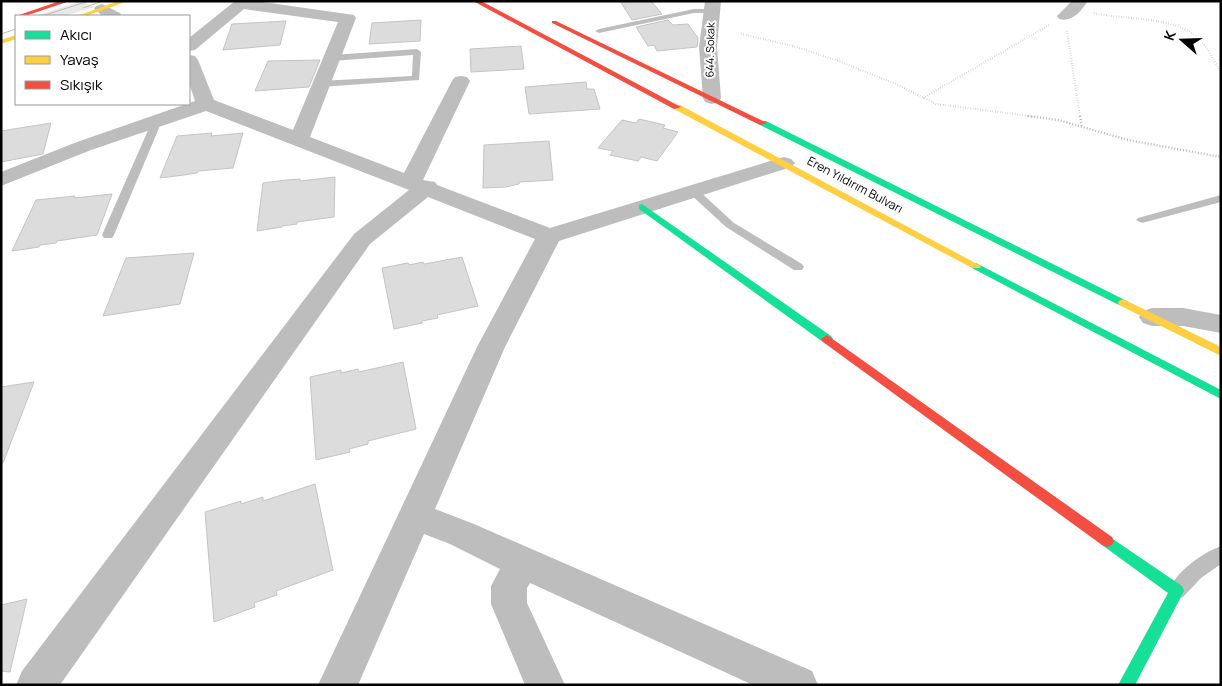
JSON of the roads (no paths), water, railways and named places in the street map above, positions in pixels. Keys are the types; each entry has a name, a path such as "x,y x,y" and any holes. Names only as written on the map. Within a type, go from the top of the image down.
{"main road":[{"path":"24,15 67,1"},
{"path":"89,15 108,13 125,1"},
{"name":"Eren Yıldırım Bulvarı","path":"476,1 1221,395"},
{"name":"Eren Yıldırım Bulvarı","path":"546,18 712,98 1221,352"},
{"path":"1,42 15,37"},
{"path":"642,207 1177,591 1126,685"}],"street":[{"path":"190,45 242,4 348,18 299,139"},
{"name":"644. Sokak","path":"711,5 708,47 712,98"},
{"path":"190,63 206,104"},
{"path":"36,685 362,239 419,184 461,81"},
{"path":"1,180 76,150 206,104 419,184 549,236 784,163"},
{"path":"338,685 491,347 549,236"},
{"path":"1152,317 1183,317 1220,323"},
{"path":"415,516 462,534 798,685"},
{"path":"523,563 509,586 509,604 545,685"}],"lane":[{"path":"599,31 694,11 711,5"},
{"path":"321,84 416,78 417,52 332,58"},
{"path":"108,235 154,128 153,122"},
{"path":"693,191 730,226 798,267"},
{"path":"1142,220 1221,198"},
{"path":"1177,591 1195,572 1221,554"}],"tram line":[{"path":"45,15 89,1"},
{"path":"83,8 103,1"},
{"path":"1,34 15,29"}]}
